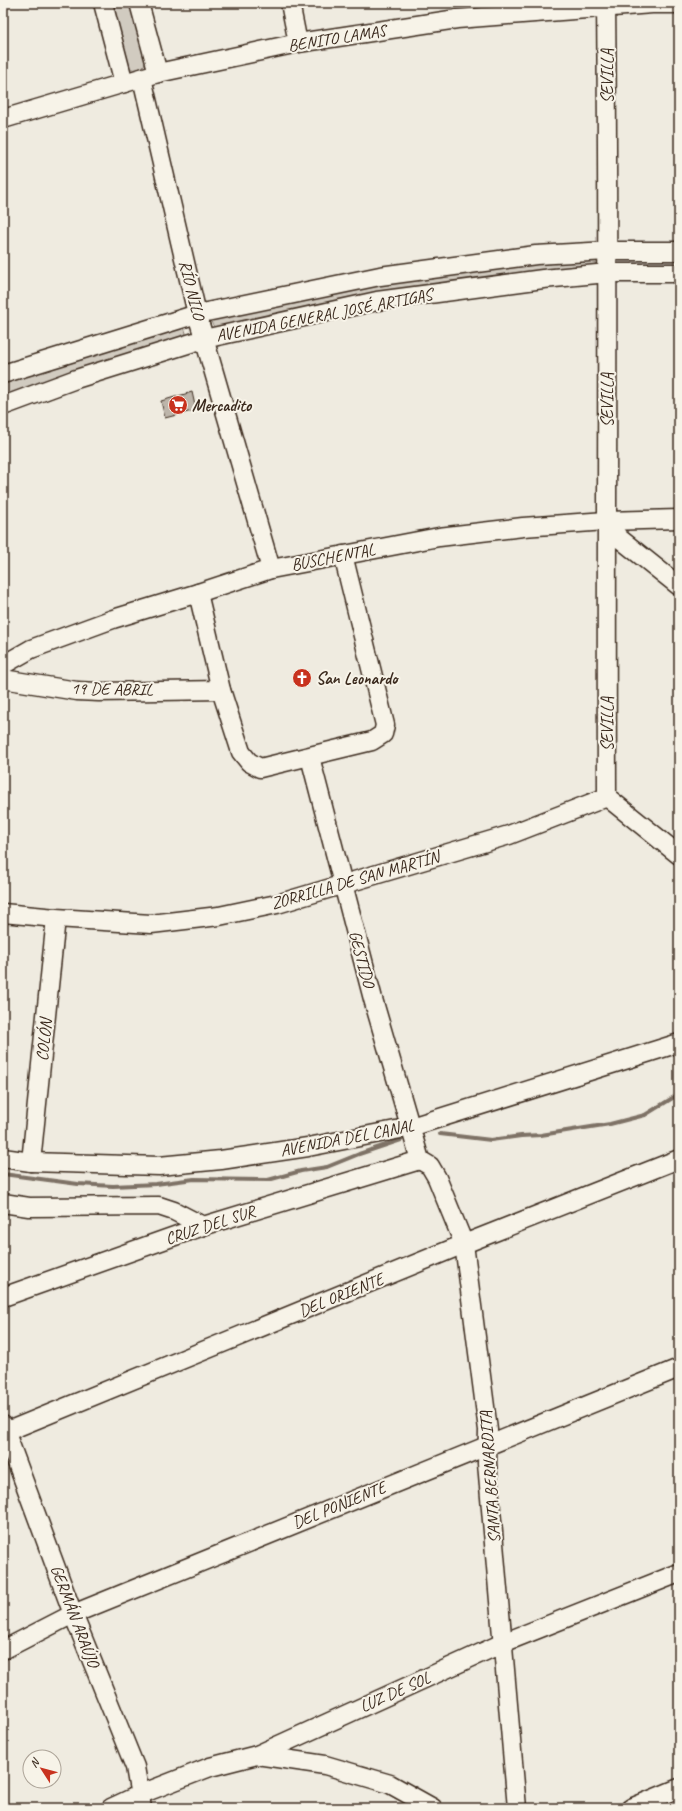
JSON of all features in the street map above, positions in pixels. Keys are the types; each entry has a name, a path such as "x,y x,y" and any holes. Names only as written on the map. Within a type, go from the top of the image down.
{"street":[{"path":"103,3 124,83"},
{"name":"RÍO NILO","path":"139,3 150,76 197,314 271,569"},
{"path":"290,3 298,43"},
{"name":"BENITO LAMAS","path":"3,119 150,76 298,43 458,19 606,5 679,4"},
{"name":"SEVILLA","path":"606,5 608,251 606,521 607,797"},
{"name":"AVENIDA GENERAL JOSÉ ARTIGAS","path":"3,374 197,314 380,276 536,255 608,251 679,251"},
{"name":"AVENIDA GENERAL JOSÉ ARTIGAS","path":"3,406 76,379 204,339 377,302 543,279 608,273 679,273"},
{"name":"BUSCHENTAL","path":"3,665 31,649 113,619 271,569 439,538 523,527 606,521 679,519"},
{"path":"606,521 619,538 679,586"},
{"path":"198,593 221,690 241,752 249,762 260,768 372,741 383,734 385,725 343,555"},
{"name":"19 DE ABRIL","path":"3,678 77,691 221,690"},
{"name":"GESTIDO","path":"310,757 373,1000 420,1160"},
{"path":"607,797 679,855"},
{"name":"ZORRILLA DE SAN MARTÍN","path":"3,913 151,924 212,917 277,904 509,835 607,797"},
{"name":"COLÓN","path":"31,1162 56,918"},
{"name":"AVENIDA DEL CANAL","path":"3,1158 31,1162 159,1166 221,1160 308,1147 411,1127 679,1043"},
{"name":"DEL ORIENTE","path":"4,1430 464,1244 679,1159"},
{"name":"CRUZ DEL SUR","path":"3,1297 203,1226 420,1160"},
{"name":"SANTA BERNARDITA","path":"420,1160 430,1166 437,1178 464,1244 488,1430 488,1471 517,1808"},
{"path":"3,1204 29,1207 159,1206 174,1211 203,1226"},
{"name":"DEL PONIENTE","path":"3,1650 73,1614 679,1368"},
{"name":"GERMÁN ARAÚJO","path":"4,1430 73,1614 135,1767 141,1801"},
{"name":"LUZ DE SOL","path":"111,1808 141,1801 210,1767 257,1755 503,1643 679,1573"},
{"path":"257,1755 325,1765 390,1784 433,1808"},
{"path":"631,1808 679,1788"}],"shaded area":[{"path":"108,3 133,3 147,58 143,66 138,70 132,69 124,64"},
{"path":"679,255 679,268 617,267 616,263 618,259"},
{"path":"597,260 598,264 596,267 218,329 213,325 211,320 211,318 298,297 533,262"},
{"path":"180,324 184,327 186,333 184,338 3,397 3,384"}],"building":[{"name":"Mercadito","path":"192,392 196,410 165,418 161,401"}],"waterway":[{"path":"440,1134 491,1140 541,1135 610,1124 645,1115 679,1094"},
{"path":"3,1174 78,1184 113,1186 156,1184 194,1179 268,1180 301,1171 327,1167 359,1154 401,1140"}],"place":[{"name":"Mercadito","path":"178,405"},
{"name":"San Leonardo","path":"302,678"}]}
